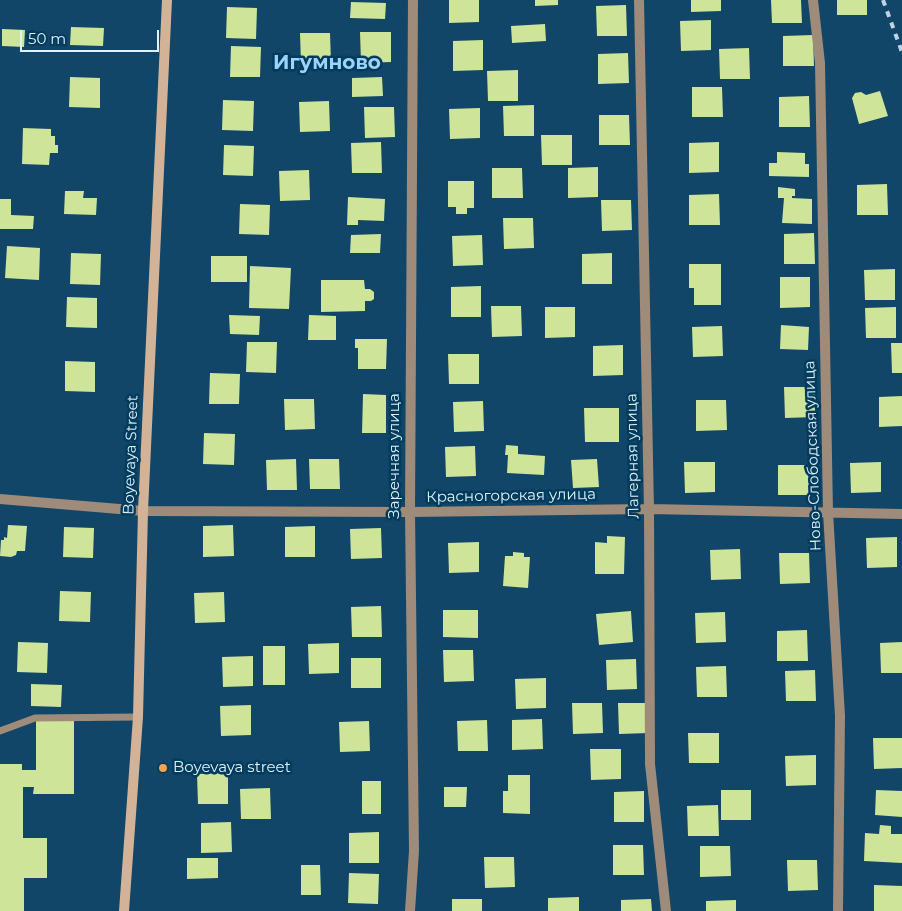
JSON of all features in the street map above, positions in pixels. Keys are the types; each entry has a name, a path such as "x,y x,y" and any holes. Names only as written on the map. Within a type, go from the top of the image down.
{"main road":[{"name":"Boyevaya Street","path":"124,911 138,717 143,511 167,0"}],"street":[{"name":"Заречная улица","path":"410,911 414,851 410,512 413,0"},
{"name":"Лагерная улица","path":"639,0 649,509 650,764 666,911"},
{"name":"Ново-Слободская улица","path":"813,0 820,63 828,512 840,716 838,911"},
{"name":"Красногорская улица","path":"0,499 143,511 410,512 649,509 902,514"}],"lane":[{"path":"0,731 35,718 138,717"}],"building":[{"path":"449,0 479,0 479,22 449,23"},
{"path":"535,0 558,0 558,5 535,6"},
{"path":"691,0 721,0 721,11 691,12"},
{"path":"771,0 801,0 802,23 772,23"},
{"path":"837,0 867,0 867,15 837,15"},
{"path":"351,2 386,3 385,19 350,18"},
{"path":"626,5 627,36 597,36 596,6"},
{"path":"227,7 257,8 256,39 226,38"},
{"path":"711,20 711,50 681,51 680,21"},
{"path":"545,24 546,41 512,43 511,26"},
{"path":"71,27 104,28 103,46 70,45"},
{"path":"2,29 25,30 24,47 2,46"},
{"path":"360,32 391,32 391,62 361,63"},
{"path":"300,33 330,33 331,63 301,64"},
{"path":"813,35 814,66 783,66 783,36"},
{"path":"483,40 483,70 453,71 453,41"},
{"path":"231,46 261,47 260,77 230,77"},
{"path":"749,48 750,79 720,79 719,49"},
{"path":"628,53 629,83 598,84 598,54"},
{"path":"518,70 518,101 488,101 487,71"},
{"path":"70,77 100,78 100,108 69,107"},
{"path":"382,77 383,96 352,97 352,78"},
{"path":"692,87 722,87 723,117 692,117"},
{"path":"880,91 888,116 859,124 852,98 855,93 861,92 866,95"},
{"path":"809,96 810,127 779,127 779,97"},
{"path":"223,100 254,101 253,131 222,130"},
{"path":"329,101 330,131 300,132 299,102"},
{"path":"534,105 534,136 504,136 503,106"},
{"path":"364,107 394,107 395,137 365,138"},
{"path":"480,108 480,138 450,139 449,109"},
{"path":"599,115 629,115 630,145 599,145"},
{"path":"23,128 51,129 51,136 55,136 55,145 58,145 58,153 50,153 49,165 22,164"},
{"path":"541,135 572,135 572,165 542,165"},
{"path":"381,142 382,173 352,173 351,143"},
{"path":"719,142 719,172 689,173 689,143"},
{"path":"224,145 254,146 253,176 223,175"},
{"path":"777,152 805,153 805,164 809,164 809,177 769,176 769,163 777,163"},
{"path":"598,167 598,197 568,198 568,168"},
{"path":"492,168 522,168 523,198 492,198"},
{"path":"309,170 310,200 280,201 279,171"},
{"path":"448,181 474,181 474,208 467,208 467,214 456,214 456,207 448,207"},
{"path":"887,184 888,215 857,215 857,185"},
{"path":"778,187 795,189 795,196 792,196 792,198 812,199 812,224 782,223 784,198 778,198"},
{"path":"65,191 84,191 83,198 97,198 96,215 64,214"},
{"path":"719,194 720,225 689,225 689,195"},
{"path":"348,197 385,199 384,221 358,220 358,225 347,225"},
{"path":"0,199 11,199 11,215 34,216 33,229 0,229"},
{"path":"601,200 631,200 632,230 602,231"},
{"path":"240,204 270,205 269,235 239,234"},
{"path":"503,218 533,218 534,248 504,249"},
{"path":"814,233 815,264 784,264 784,234"},
{"path":"381,234 380,253 350,253 351,235"},
{"path":"482,235 483,265 453,266 452,236"},
{"path":"7,246 40,248 39,280 5,278"},
{"path":"71,253 101,254 100,285 70,284"},
{"path":"612,253 612,284 582,284 582,254"},
{"path":"211,256 247,256 247,282 211,282"},
{"path":"689,264 721,264 721,305 694,305 694,288 689,288"},
{"path":"250,266 291,268 289,309 249,308"},
{"path":"895,269 895,300 865,300 864,270"},
{"path":"780,277 810,277 810,307 780,308"},
{"path":"321,280 364,280 365,289 370,289 374,292 374,299 365,301 365,311 321,312"},
{"path":"481,286 481,317 451,317 451,287"},
{"path":"67,297 97,298 97,328 66,327"},
{"path":"491,306 521,306 522,336 492,337"},
{"path":"545,307 575,307 575,337 545,338"},
{"path":"896,307 896,338 866,338 865,308"},
{"path":"229,315 260,316 259,335 230,334"},
{"path":"309,315 336,316 336,340 308,340"},
{"path":"781,325 809,327 808,350 780,349"},
{"path":"722,326 723,356 693,357 692,327"},
{"path":"355,339 387,339 386,369 358,369 358,348 355,348"},
{"path":"247,342 277,342 276,373 246,372"},
{"path":"891,343 902,343 902,373 892,373"},
{"path":"623,345 623,375 593,376 593,346"},
{"path":"448,354 479,354 479,384 449,384"},
{"path":"65,361 95,362 95,392 65,391"},
{"path":"210,373 240,374 239,404 209,404"},
{"path":"784,387 815,387 815,417 785,418"},
{"path":"363,394 386,395 386,433 362,433"},
{"path":"902,396 902,426 879,427 879,397"},
{"path":"284,399 314,399 315,429 285,430"},
{"path":"696,400 726,400 727,430 696,431"},
{"path":"483,401 484,431 454,432 453,402"},
{"path":"584,408 619,408 619,442 585,442"},
{"path":"204,433 235,434 234,465 203,464"},
{"path":"506,445 518,446 518,454 545,456 544,475 507,473 508,455 505,455"},
{"path":"475,446 476,476 446,477 445,447"},
{"path":"296,459 297,490 267,490 266,460"},
{"path":"309,459 339,459 340,489 310,489"},
{"path":"597,459 599,487 573,488 571,460"},
{"path":"684,462 715,462 715,492 685,493"},
{"path":"881,462 881,492 851,493 850,463"},
{"path":"778,465 808,465 809,495 778,495"},
{"path":"8,525 27,526 25,551 17,551 16,555 11,557 0,556 1,540 4,540 4,537 7,538"},
{"path":"233,525 234,556 203,557 203,526"},
{"path":"315,526 315,557 285,557 285,527"},
{"path":"64,527 94,528 93,558 63,557"},
{"path":"381,528 382,558 351,559 350,529"},
{"path":"607,536 625,537 624,574 595,574 595,542 607,543"},
{"path":"897,537 897,567 867,568 866,538"},
{"path":"479,542 479,572 449,573 448,543"},
{"path":"740,549 741,579 711,580 710,550"},
{"path":"513,552 524,553 524,557 530,557 528,588 503,586 505,556 513,556"},
{"path":"779,553 809,553 810,583 780,584"},
{"path":"60,591 91,592 90,622 59,621"},
{"path":"224,592 225,622 195,623 194,593"},
{"path":"381,606 382,637 352,637 351,607"},
{"path":"443,610 478,610 478,638 443,637"},
{"path":"631,611 633,642 599,645 596,614"},
{"path":"725,612 726,642 696,643 695,613"},
{"path":"807,630 808,661 777,661 777,631"},
{"path":"18,642 48,643 47,673 17,672"},
{"path":"902,642 902,673 881,673 880,643"},
{"path":"339,643 339,673 309,674 308,644"},
{"path":"263,646 285,646 285,685 263,685"},
{"path":"443,650 473,650 474,681 444,682"},
{"path":"253,656 253,686 223,687 222,657"},
{"path":"351,658 381,658 381,688 351,688"},
{"path":"636,659 637,689 607,690 606,660"},
{"path":"726,666 727,697 697,697 696,667"},
{"path":"815,670 816,701 786,701 785,671"},
{"path":"546,678 546,708 516,709 515,679"},
{"path":"31,684 62,685 61,707 31,706"},
{"path":"572,703 602,703 603,733 573,734"},
{"path":"618,703 648,703 649,733 619,734"},
{"path":"251,705 251,735 221,736 220,706"},
{"path":"36,719 74,720 74,794 33,794 34,787 23,787 23,838 47,838 47,878 24,878 24,911 0,911 0,764 22,764 22,770 36,770"},
{"path":"542,719 543,749 512,750 512,720"},
{"path":"487,720 488,751 458,751 457,721"},
{"path":"369,721 370,751 340,752 339,722"},
{"path":"688,733 719,733 719,763 689,763"},
{"path":"873,738 902,738 902,768 874,769"},
{"path":"590,749 621,749 621,779 591,780"},
{"path":"816,755 816,785 786,786 785,756"},
{"path":"228,773 228,804 198,804 197,774"},
{"path":"508,775 530,775 530,814 503,813 503,791 508,791"},
{"path":"362,781 381,781 381,814 362,814"},
{"path":"444,787 467,787 466,807 444,807"},
{"path":"270,788 271,819 241,819 240,789"},
{"path":"721,790 751,790 751,820 721,820"},
{"path":"876,790 902,791 902,817 875,815"},
{"path":"644,791 644,822 614,822 614,792"},
{"path":"718,805 719,836 688,836 687,806"},
{"path":"231,822 232,852 201,853 201,823"},
{"path":"880,825 891,826 891,834 902,834 902,863 864,861 865,833 879,834"},
{"path":"379,832 379,863 349,863 349,833"},
{"path":"613,845 643,845 644,875 613,875"},
{"path":"700,846 730,846 731,876 700,877"},
{"path":"484,857 514,857 515,887 485,888"},
{"path":"187,858 218,858 218,878 187,879"},
{"path":"787,860 817,860 818,890 788,891"},
{"path":"301,865 320,865 321,895 301,895"},
{"path":"349,873 379,874 378,904 348,903"},
{"path":"874,885 902,886 902,911 874,911"},
{"path":"579,897 579,911 548,911 548,898"},
{"path":"452,899 482,899 482,911 452,911"},
{"path":"651,899 652,911 621,911 621,900"},
{"path":"736,900 736,911 706,911 706,901"}],"railway":[{"path":"883,0 902,52"}],"place":[{"name":"Boyevaya street","path":"163,768"}],"district":[{"name":"Игумново","path":"327,63"}]}
